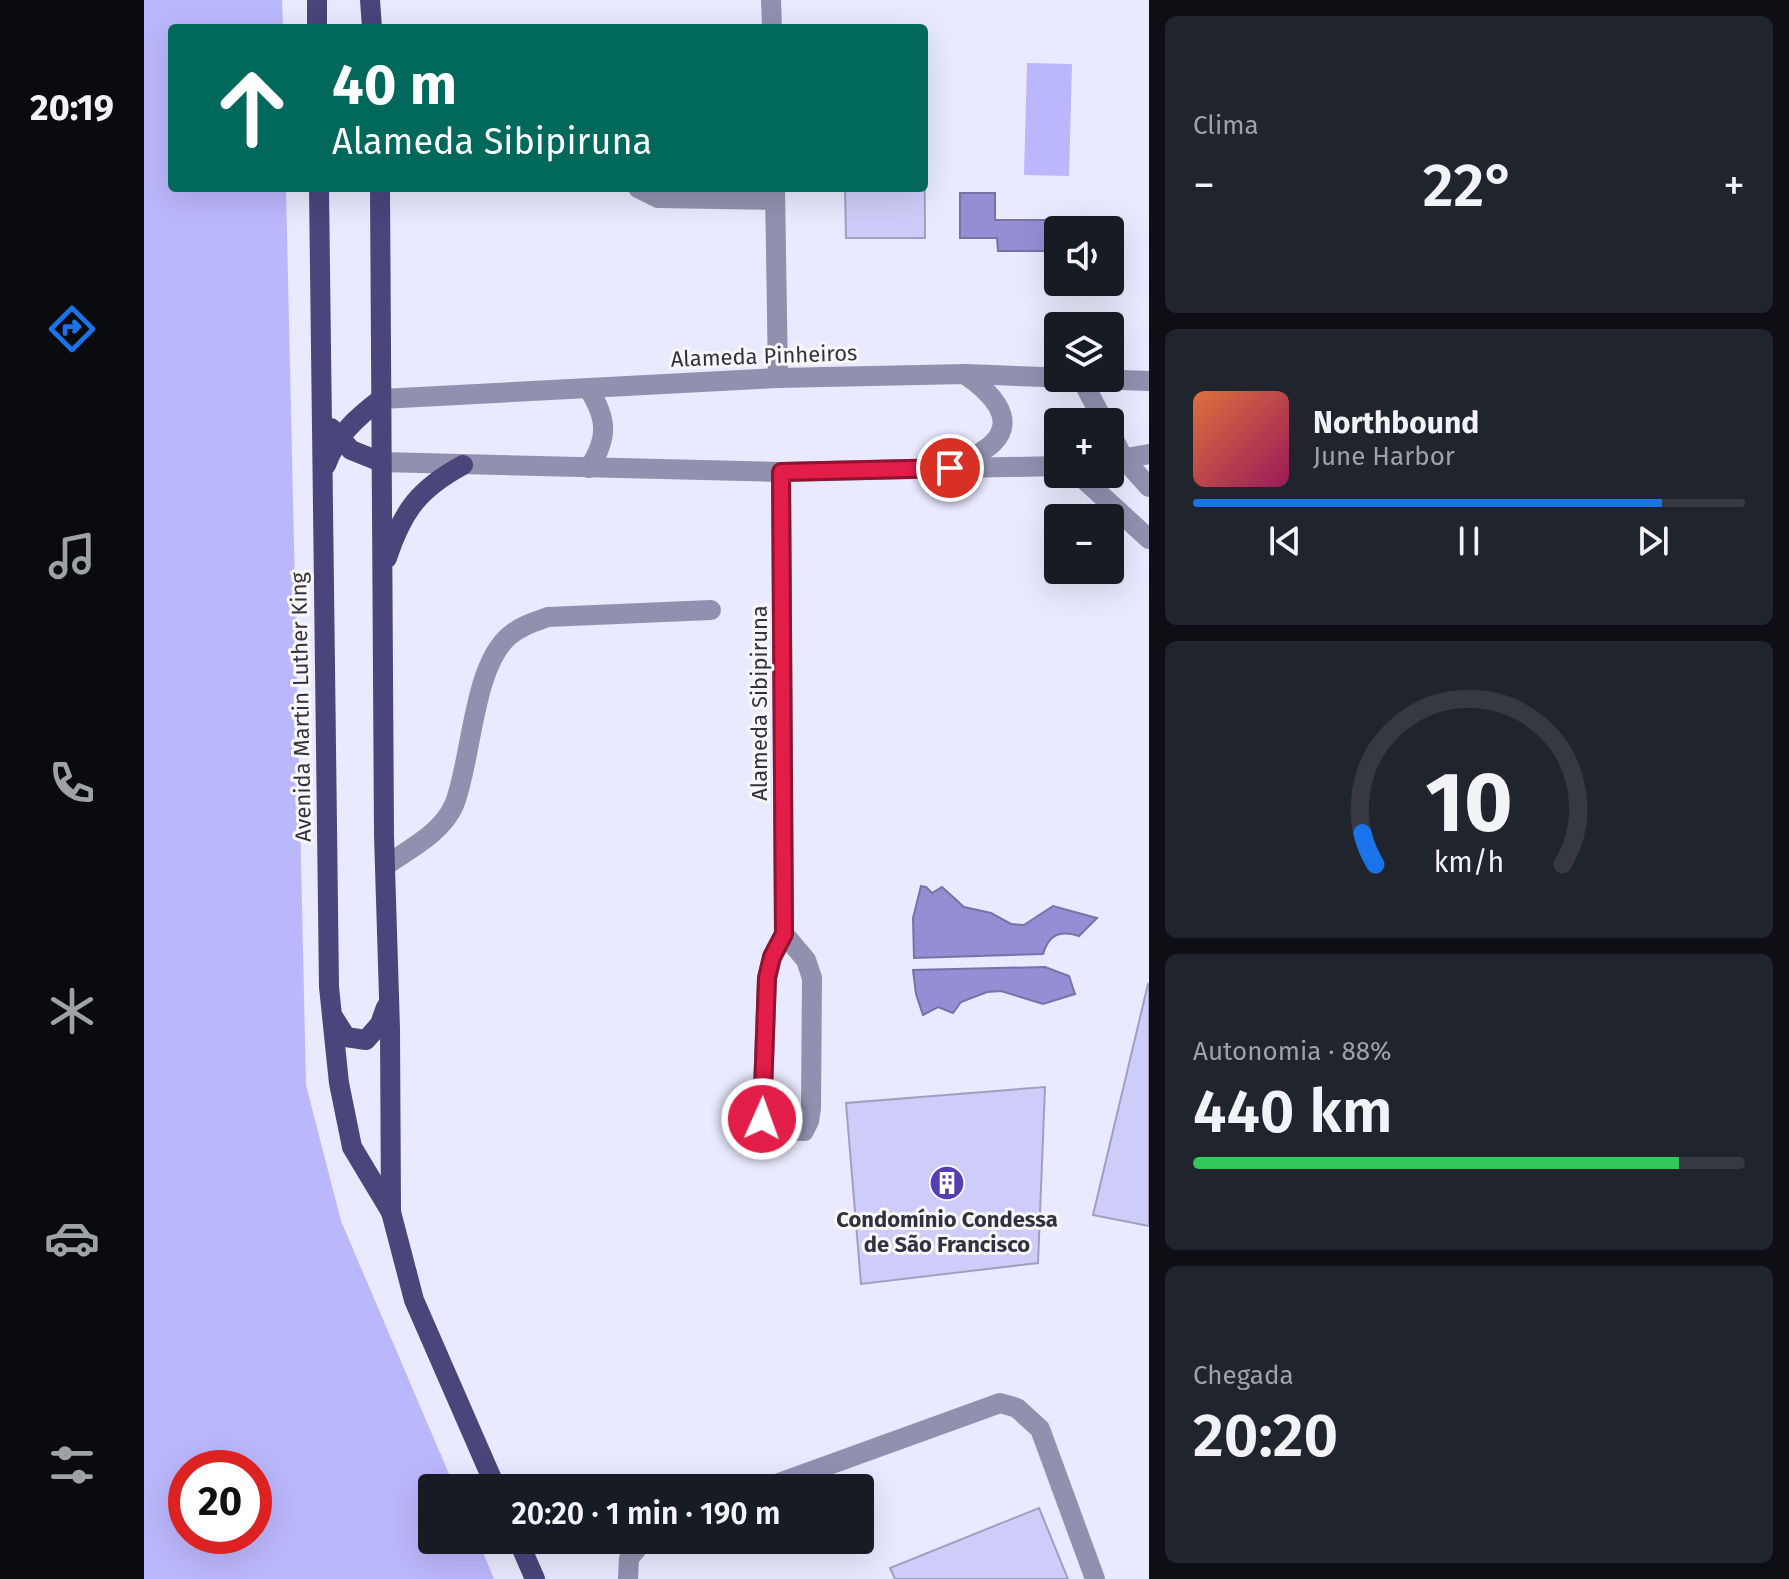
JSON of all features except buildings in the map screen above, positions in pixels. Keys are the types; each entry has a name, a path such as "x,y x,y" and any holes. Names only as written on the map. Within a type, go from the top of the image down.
{"main road":[{"path":"317,0 317,24"},
{"path":"370,0 372,24"},
{"name":"Avenida Martin Luther King","path":"319,192 329,987 339,1083 352,1147 391,1212"},
{"name":"Avenida Martin Luther King","path":"380,192 391,1212 414,1300 490,1474"},
{"path":"323,476 339,438 350,424 381,399"},
{"path":"322,410 339,438 351,450 381,462"},
{"path":"382,574 394,537 412,504 436,480 463,465"},
{"path":"332,1014 346,1037 366,1040 380,1024 389,993"},
{"path":"524,1554 535,1579"}],"street":[{"path":"771,0 772,24"},
{"path":"642,192 658,198 775,194 778,378"},
{"path":"950,468 994,443 1002,428 1001,413 990,392 965,374"},
{"name":"Alameda Pinheiros","path":"381,399 778,378 965,374 1044,378"},
{"name":"Alameda Pinheiros","path":"1124,381 1149,381"},
{"path":"588,388 599,406 605,428 598,453 589,468"},
{"path":"1124,459 1149,454"},
{"path":"381,462 781,472 1044,466"},
{"path":"1124,466 1149,487"},
{"name":"Alameda Sibipiruna","path":"781,472 784,934"},
{"path":"1093,488 1149,539"},
{"path":"385,866 438,829 454,806 478,702 490,667 507,637 525,625 548,617 711,610"},
{"path":"784,934 806,960 812,978 811,1108 804,1131 793,1132 771,1130 762,1119 767,978 772,957 784,934"},
{"path":"804,1474 1000,1403 1017,1408 1040,1429 1095,1579"},
{"path":"628,1579 629,1558 632,1554"}],"shaded area":[{"path":"144,0 282,0 283,24 168,24 168,192 286,192 306,1085 341,1221 449,1474 418,1474 418,1554 484,1554 494,1579 144,1579"},
{"path":"1027,63 1072,64 1069,176 1024,175"},
{"path":"960,193 995,193 995,220 1044,220 1044,251 998,251 997,238 960,238"},
{"path":"921,886 932,893 942,887 964,907 991,913 1011,924 1024,925 1053,906 1097,918 1079,936 1066,933 1056,935 1048,942 1043,954 914,958 913,918"},
{"path":"1045,967 1069,976 1075,994 1043,1004 1001,991 987,992 961,1002 953,1013 938,1007 923,1015 913,970"}],"place":[{"name":"Condomínio Condessa de São Francisco","path":"947,1183"}],"route":[{"path":"762,1119 767,978 772,957 784,934 781,472 950,468"}]}
